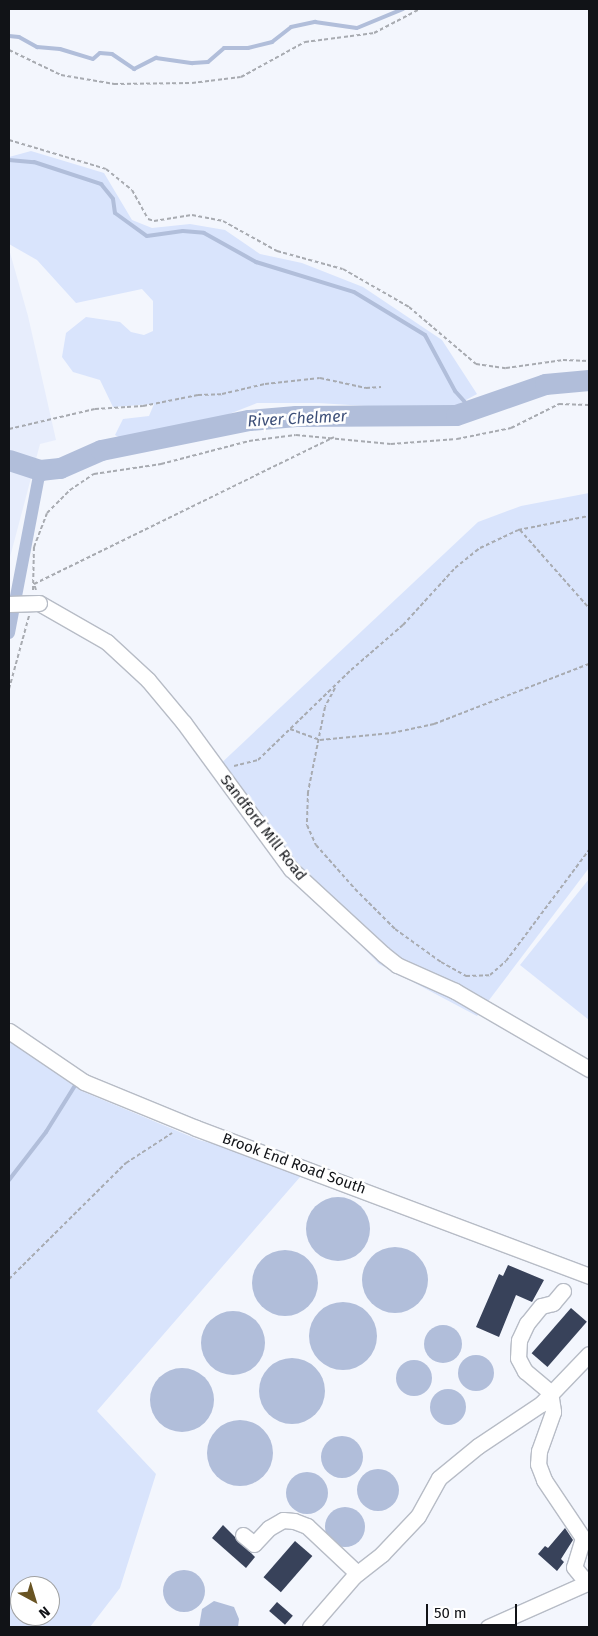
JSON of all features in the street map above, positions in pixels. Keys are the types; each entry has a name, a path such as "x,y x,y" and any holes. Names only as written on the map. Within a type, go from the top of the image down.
{"street":[{"path":"9,604 34,602"},
{"name":"Sandford Mill Road","path":"34,602 107,642 127,660 184,723 291,869 383,954 397,965 455,991 589,1069"},
{"name":"Brook End Road South","path":"9,1031 84,1082 182,1122 589,1276"},
{"path":"488,1627 588,1583 574,1567 583,1538 544,1480 538,1464 538,1451 553,1412 550,1392 520,1366 519,1340 541,1306 553,1303 563,1291"},
{"path":"319,1624 357,1573 382,1554 418,1516 439,1478 478,1446 526,1415 589,1354"},
{"path":"243,1535 254,1544 276,1524 283,1520 294,1521 307,1526 357,1573"}],"path":[{"path":"9,50 61,75 114,84 192,83 241,77 305,42 374,33 420,9"},
{"path":"9,140 106,169 132,190 148,219 154,221 192,215 223,221 277,251 343,269 409,307 476,364 506,368 562,360 589,361"},
{"path":"9,429 95,409 143,406 198,395 222,394 265,384 320,378 366,388 381,387"},
{"path":"9,689 34,602 34,547 47,513 70,490 94,474 161,464 249,440 296,435 334,437 391,444 438,441 492,434 559,404 589,405"},
{"path":"34,584 334,437"},
{"path":"216,768 258,760 335,688 350,670 403,625 455,568 480,548 520,530 589,516"},
{"path":"520,530 589,608"},
{"path":"290,729 320,740 392,733 434,724 589,664"},
{"path":"335,688 325,707 320,740 308,792 307,825 316,846 395,929 441,962 466,976 490,975 506,961 589,850"},
{"path":"9,1279 126,1163 170,1135 182,1122"}],"shaded area":[{"path":"31,151 104,173 132,220 152,228 190,224 225,230 260,254 302,263 363,287 442,340 477,394 446,411 318,403 257,403 214,420 126,441 115,435 123,419 149,416 154,404 113,407 100,380 73,372 62,357 66,333 86,317 120,322 131,332 144,335 153,331 153,301 142,289 76,303 37,260 9,244 9,157"},
{"path":"9,249 28,316 56,440 40,444 9,561"},
{"path":"589,493 589,868 477,1016 379,964 289,871 215,769 478,522 521,506"},
{"path":"589,879 589,1020 520,965"},
{"path":"9,1041 84,1092 199,1140 307,1169 97,1411 156,1474 120,1588 90,1627 9,1627"},
{"path":"338,1197 350,1199 361,1206 368,1217 370,1229 368,1241 361,1252 350,1259 338,1261 326,1259 315,1252 308,1241 306,1229 308,1217 315,1206 326,1199"},
{"path":"389,1247 401,1247 413,1252 423,1262 428,1274 426,1293 413,1308 401,1313 389,1313 377,1308 367,1298 362,1286 362,1274 367,1262 377,1252"},
{"path":"285,1250 298,1252 313,1265 316,1270 318,1283 316,1296 303,1311 298,1314 285,1316 272,1314 257,1301 254,1296 252,1283 254,1270 267,1255 272,1252"},
{"path":"343,1302 356,1305 367,1312 374,1323 377,1336 374,1349 367,1360 356,1367 343,1370 330,1367 319,1360 312,1349 309,1336 312,1323 319,1312 330,1305"},
{"path":"227,1311 239,1311 256,1320 263,1331 265,1343 263,1355 256,1366 239,1375 227,1375 215,1370 206,1361 201,1349 201,1337 206,1325 215,1316"},
{"path":"443,1325 456,1331 462,1344 456,1357 443,1363 430,1357 424,1344 430,1331"},
{"path":"476,1355 483,1356 489,1360 493,1366 493,1380 489,1386 483,1390 476,1391 469,1390 463,1386 459,1380 458,1373 459,1366 463,1360 469,1356"},
{"path":"292,1358 305,1361 315,1368 322,1378 325,1391 322,1404 315,1414 305,1421 292,1424 279,1421 269,1414 262,1404 259,1391 262,1378 269,1368 279,1361"},
{"path":"414,1360 426,1366 432,1378 426,1390 414,1396 402,1390 396,1378 402,1366"},
{"path":"176,1368 188,1368 205,1377 212,1388 214,1400 212,1412 205,1423 188,1432 176,1432 164,1427 155,1418 150,1406 150,1394 155,1382 164,1373"},
{"path":"448,1389 461,1394 466,1407 461,1420 448,1425 435,1420 430,1407 435,1394"},
{"path":"246,1420 264,1429 271,1440 273,1453 271,1466 264,1477 253,1484 234,1486 216,1477 209,1466 207,1447 216,1429 227,1422"},
{"path":"346,1436 354,1439 360,1445 363,1457 360,1469 354,1475 338,1478 330,1475 324,1469 321,1453 324,1445 330,1439"},
{"path":"382,1469 390,1472 396,1478 399,1490 396,1502 390,1508 374,1511 366,1508 360,1502 357,1486 360,1478 366,1472"},
{"path":"307,1472 322,1478 328,1493 322,1508 307,1514 292,1508 286,1493 292,1478"},
{"path":"349,1507 356,1510 362,1516 365,1527 364,1535 356,1544 349,1547 341,1547 334,1544 326,1535 325,1523 328,1516 337,1508"},
{"path":"188,1570 196,1573 202,1579 205,1591 202,1603 196,1609 180,1612 172,1609 166,1603 163,1587 166,1579 172,1573"},
{"path":"214,1601 234,1607 239,1619 238,1627 199,1627 202,1609"}],"building":[{"path":"508,1265 544,1280 532,1302 516,1295 499,1337 476,1327 499,1274 503,1276"},
{"path":"571,1308 587,1322 547,1367 532,1353"},
{"path":"223,1525 255,1557 246,1568 212,1538"},
{"path":"565,1528 573,1540 561,1559 564,1562 557,1571 538,1554 545,1546 548,1548"},
{"path":"295,1541 312,1556 281,1592 264,1577"},
{"path":"277,1602 293,1616 285,1625 269,1611"}],"waterway":[{"path":"9,36 19,37 37,47 60,49 93,59 100,53 112,54 134,69 156,58 193,63 208,62 224,48 248,48 272,42 291,27 315,22 357,28 403,9"},
{"path":"9,160 34,162 101,184 113,199 115,213 147,236 183,231 204,233 256,262 354,292 425,335 455,391 473,411"},
{"name":"River Chelmer","path":"9,460 40,470 60,468 101,450 249,420 296,416 456,415 545,384 589,380"},
{"path":"9,633 40,470"},
{"path":"9,1180 46,1132 76,1084"}]}
